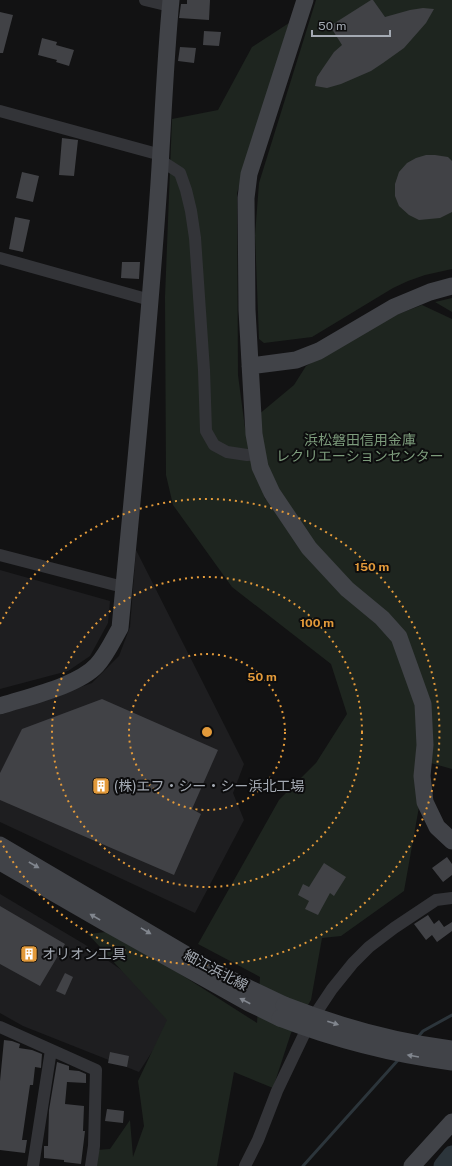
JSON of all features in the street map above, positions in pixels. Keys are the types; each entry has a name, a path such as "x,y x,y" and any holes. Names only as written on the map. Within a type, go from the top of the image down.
{"street":[{"path":"0,706 77,680 96,666 109,648 120,628 150,300 171,3 145,0"},
{"path":"305,0 249,174 246,198 247,310 254,434 257,454 260,467 272,493 309,548 347,589 382,618 399,637 423,704 425,745 422,776 425,802 437,827 452,841"},
{"path":"0,111 161,157 180,173 191,211 195,238 204,370 206,431 214,445 227,452 247,455 257,454"},
{"path":"0,258 150,300"},
{"path":"250,366 296,360 313,353 394,307 430,292 452,286"},
{"path":"0,554 123,587"},
{"name":"細江浜北線","path":"0,845 314,1031 351,1043 395,1053 452,1062"},
{"name":"細江浜北線","path":"0,862 235,996 282,1011 316,1018 367,1033 410,1043 452,1049"},
{"path":"245,1166 258,1140 277,1091 310,1022 332,989 364,952 394,928 436,900 452,898"},
{"path":"0,1027 96,1070 94,1146 91,1166"},
{"path":"33,1166 51,1050"},
{"path":"412,1166 452,1122"}],"shaded area":[{"path":"136,550 244,764 233,793 244,820 195,913 0,822 0,715 92,683 119,656 130,627"},
{"path":"0,570 110,601 108,623 90,656 68,671 0,689"},
{"path":"0,894 84,944 179,1010 139,1072 23,1026 0,1013"}],"green space":[{"path":"316,0 452,0 452,269 425,275 393,288 312,337 264,343 259,339 255,235 259,183"},
{"name":"浜松磐田信用金庫 レクリエーションセンター","path":"289,23 237,193 238,375 245,428 265,499 294,515 265,465 258,415 294,385 306,366 393,316 422,305 452,319 452,769 427,762 404,891 341,936 322,938 311,1000 291,1033 273,1088 234,1072 217,1166 95,1166 97,1150 110,1149 130,1120 133,1157 144,1126 138,1081 167,1020 88,934 106,932 174,970 257,1023 260,977 198,944 279,800 316,763 347,714 331,664 232,587 173,505 166,475 165,297 172,119 218,110 252,47"},
{"path":"452,298 452,312 435,302"}],"building":[{"path":"187,0 210,0 209,20 179,18 181,4 187,4"},
{"path":"373,0 385,17 410,10 423,8 434,9 426,23 404,48 371,71 341,84 327,88 315,86 317,77 334,52 342,45 330,26"},
{"path":"0,12 13,15 3,53 0,53"},
{"path":"204,31 221,32 219,46 203,45"},
{"path":"42,38 57,42 56,45 74,50 69,66 56,62 57,60 38,55"},
{"path":"180,47 196,48 194,63 178,61"},
{"path":"62,138 78,140 74,176 59,175"},
{"path":"426,155 448,157 452,161 452,212 440,218 419,220 409,215 399,206 395,196 395,184 399,172 407,163"},
{"path":"22,172 39,176 33,202 16,198"},
{"path":"15,217 30,220 23,252 9,249"},
{"path":"122,262 140,262 139,279 121,278"},
{"name":"(株)エフ・シー・シー浜北工場","path":"102,699 218,750 192,809 201,814 174,875 0,800 0,773 22,729"},
{"path":"447,857 452,864 452,875 443,882 432,868"},
{"path":"324,863 346,877 334,896 330,893 318,915 305,909 309,901 298,895 303,884 309,887"},
{"name":"オリオン工具","path":"0,906 65,944 40,986 0,964"},
{"path":"428,915 434,924 439,920 444,927 452,922 452,931 437,942 432,935 426,940 414,924"},
{"path":"65,973 73,977 65,995 56,991"},
{"path":"4,1040 20,1044 19,1048 32,1050 42,1054 41,1068 35,1067 33,1085 30,1085 22,1140 27,1140 25,1153 0,1150 0,1081"},
{"path":"110,1052 129,1056 127,1067 108,1063"},
{"path":"57,1062 69,1066 69,1070 79,1071 86,1074 86,1083 67,1082 65,1104 84,1106 83,1131 85,1131 81,1164 64,1162 64,1160 44,1158 44,1146 48,1146 49,1110"},
{"path":"107,1109 124,1111 123,1123 105,1121"}],"waterway":[{"path":"417,1038 423,1031 452,1015"},
{"path":"303,1166 399,1059"},
{"path":"443,1166 452,1155"}],"place":[{"name":"(株)エフ・シー・シー浜北工場","path":"101,786"},
{"name":"オリオン工具","path":"29,954"}]}
